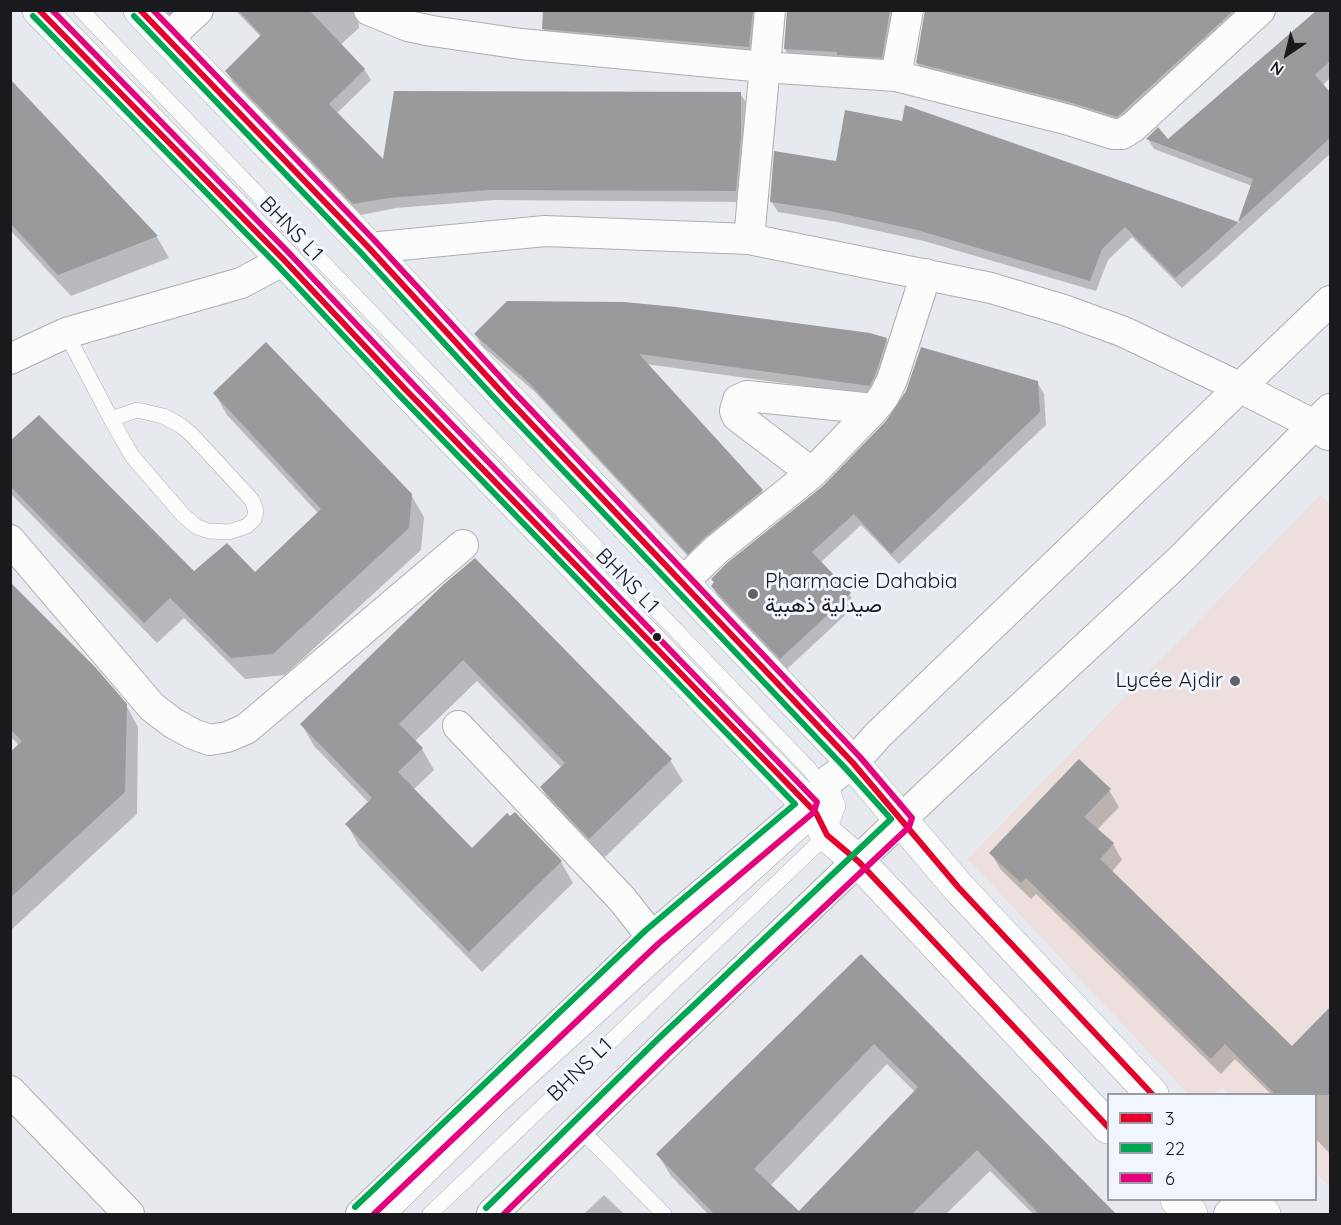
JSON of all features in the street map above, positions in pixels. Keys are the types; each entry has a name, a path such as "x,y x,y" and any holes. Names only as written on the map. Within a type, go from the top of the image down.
{"street":[{"path":"39,10 284,260 405,389 826,798 903,820 958,887 1150,1093"},
{"path":"140,10 369,248 682,583 826,798 859,862 1107,1126"},
{"path":"168,38 198,10"},
{"path":"749,239 770,10"},
{"path":"896,76 908,10"},
{"path":"379,12 408,26 453,36 764,67 896,76 1069,120 1113,134 1122,134 1159,104 1260,10"},
{"path":"369,248 545,231 749,239 991,288 1074,314 1124,332 1241,388 1325,423 931,791 492,1215"},
{"path":"10,359 66,333 241,283 284,260"},
{"path":"682,583 716,549 812,473 874,409 892,380 926,274"},
{"path":"361,1215 652,937 826,798 878,735 1330,302"},
{"path":"812,473 737,416 735,411 738,400 747,396 759,396 874,409"},
{"path":"10,540 152,707 173,723 210,740 227,737 246,729 463,545"},
{"path":"458,726 622,899 652,937"},
{"path":"10,1091 129,1215"},
{"path":"1178,1201 1191,1215"},
{"path":"1229,1215 1247,1201"},
{"path":"1249,1201 1264,1215"}],"lane":[{"name":"BHNS L1","path":"81,10 810,770 826,798"},
{"name":"BHNS L1","path":"88,10 826,798"},
{"path":"66,333 111,419 132,456 164,494 197,526 209,531 229,532 247,526 254,519 256,511 252,501 180,425 163,416 137,410 111,419"},
{"name":"BHNS L1","path":"390,1215 500,1105 802,830 826,798"},
{"name":"BHNS L1","path":"430,1215 826,798"},
{"path":"580,1129 664,1215"}],"shaded area":[{"name":"Lycée Ajdir","path":"1320,495 1330,503 1330,1187 1317,1174 1317,1093 1228,1093 1222,1088 1214,1093 1187,1093 968,859"}],"building":[{"path":"238,10 309,10 365,69 329,104 383,159 394,91 741,92 741,137 736,191 488,190 389,198 353,204 225,71 261,35"},
{"path":"543,10 753,10 749,47 542,29"},
{"path":"787,10 890,10 882,58 837,55 837,52 784,49"},
{"path":"925,10 1234,10 1117,117 1073,103 916,63"},
{"path":"1317,10 1330,10 1330,61 1315,75 1330,92 1330,138 1201,256 1175,278 1125,227 1102,249 1090,281 917,230 830,211 770,202 774,151 836,161 845,110 902,121 905,105 1238,222 1253,179 1146,139 1158,127 1168,139"},
{"path":"10,79 158,236 58,275 10,223"},
{"path":"507,301 624,302 676,307 870,333 887,338 870,386 639,354 763,490 705,537 688,554 527,381 474,334"},
{"path":"266,342 412,494 409,528 273,654 231,658 170,598 144,623 10,486 10,441 39,415 194,571 227,543 255,572 321,509 213,393"},
{"path":"921,347 1038,381 1040,412 891,554 854,514 812,552 851,593 780,659 711,586 714,582 711,579 727,563 823,486 886,421 906,391"},
{"path":"475,558 672,759 589,839 540,787 565,763 463,660 399,724 423,748 398,772 472,848 507,813 510,816 515,812 562,861 469,952 345,824 372,798 300,724 444,584"},
{"path":"10,582 96,668 127,704 125,792 10,898 10,752 22,741 10,729"},
{"path":"1079,759 1111,789 1084,817 1114,843 1100,859 1292,1046 1330,1007 1330,1095 1274,1093 1225,1044 1211,1059 1026,878 1021,883 989,853"},
{"path":"861,954 1117,1215 1040,1215 977,1150 911,1215 715,1215 656,1154","holes":["874,1044 918,1087 799,1211 754,1169"]}],"transit line":[{"name":"3","path":"39,10 284,260 405,389 816,813 827,835 859,862 1107,1126"},
{"name":"6","path":"52,10 817,802 814,812 658,944 374,1214"},
{"name":"3","path":"140,10 369,248 507,398 853,763 958,887 1151,1093"},
{"name":"6","path":"153,10 376,242 514,392 860,757 912,818 909,827 670,1052 504,1214"},
{"name":"22","path":"33,16 278,266 399,395 795,804 646,930 355,1207"},
{"name":"22","path":"134,16 362,254 891,819 658,1039 486,1208"}],"place":[{"name":"Pharmacie Dahabia صيدلية ذهبية","path":"753,594"},
{"name":"Lycée Ajdir","path":"1235,681"}]}
